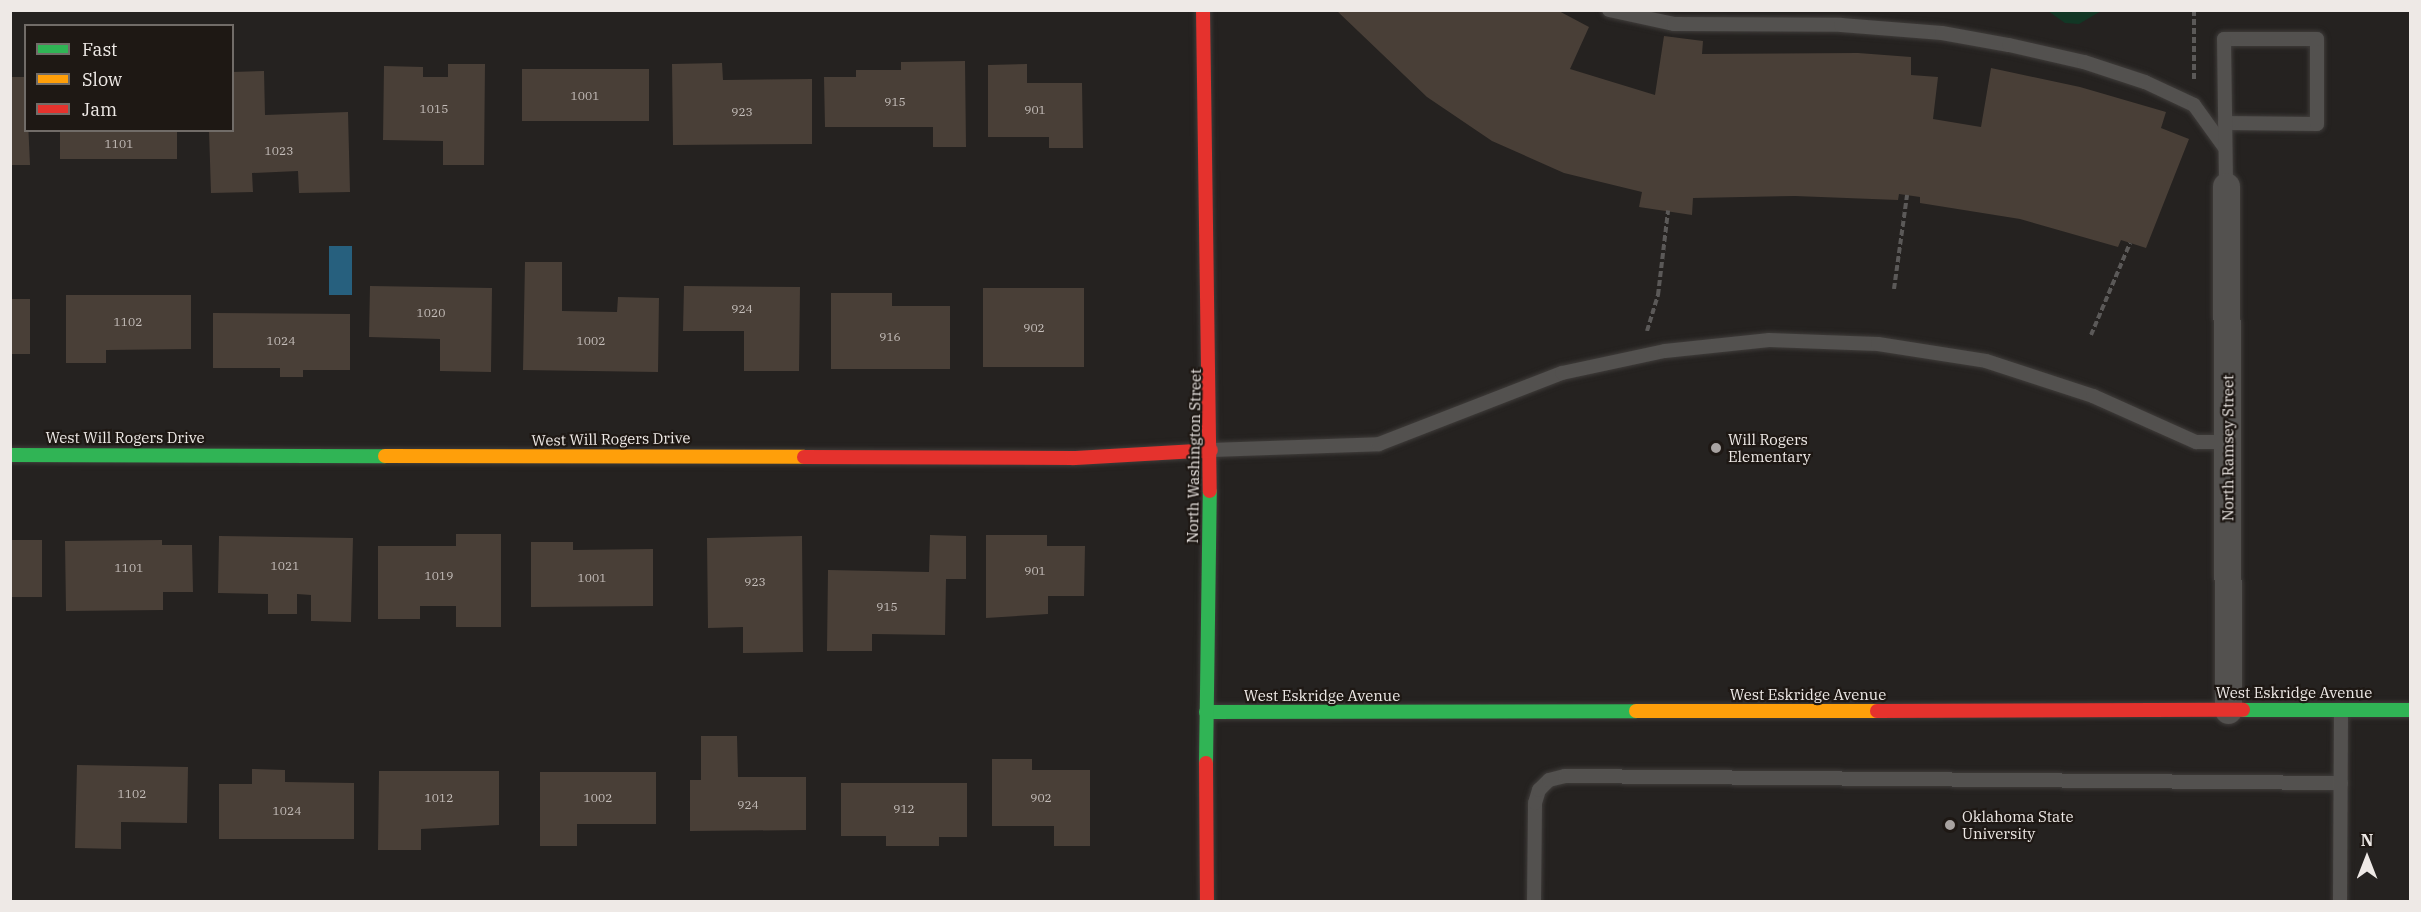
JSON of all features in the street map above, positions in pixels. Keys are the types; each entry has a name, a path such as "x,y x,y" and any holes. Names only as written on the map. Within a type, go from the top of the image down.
{"street":[{"name":"North Washington Street","path":"1203,10 1211,450 1206,712 1207,902"},
{"name":"North Ramsey Street","path":"2226,186 2228,710"},
{"name":"West Will Rogers Drive","path":"10,455 1074,458 1211,450"},
{"name":"West Eskridge Avenue","path":"1206,712 2410,710"}],"lane":[{"path":"1609,10 1674,24 1841,25 1942,33 2085,62 2145,82 2194,105 2225,148"},
{"path":"2225,123 2317,124 2317,39 2224,39 2225,148 2226,186"},
{"path":"1211,450 1378,444 1562,374 1638,357 1769,340 1878,344 1986,361 2093,396 2196,442 2228,442"},
{"path":"2340,902 2341,710"},
{"path":"1534,902 1535,803 1539,790 1549,780 1565,776 2341,783"}],"path":[{"path":"2194,10 2194,105"},
{"path":"1894,289 1907,195"},
{"path":"1638,357 1658,296 1668,211"},
{"path":"2091,335 2130,243"}],"green space":[{"path":"2048,11 2101,11 2079,24 2065,23"}],"water":[{"path":"329,246 352,246 352,295 329,295"}],"building":[{"path":"1336,10 1557,10 1589,27 1570,69 1655,95 1664,36 1703,41 1702,54 1858,53 1911,57 1911,75 1938,77 1933,119 1981,127 1991,68 2080,87 2166,112 2161,128 2189,139 2146,248 2121,240 2118,247 2020,219 1920,203 1920,197 1899,194 1898,200 1795,196 1693,198 1692,215 1639,207 1642,192 1564,173 1492,141 1427,97"},
{"path":"965,61 966,147 933,147 933,127 825,127 824,77 856,77 856,70 901,70 901,62"},
{"path":"722,63 723,80 812,79 812,144 673,145 672,64"},
{"path":"448,64 485,64 484,165 443,165 443,141 383,140 384,66 423,67 423,77 448,77"},
{"path":"1027,64 1027,83 1082,83 1083,148 1049,148 1049,137 988,137 988,65"},
{"path":"522,69 649,69 649,121 522,121"},
{"path":"264,71 265,115 348,112 350,192 299,193 298,171 252,173 253,192 211,193 209,132 234,132 234,72"},
{"path":"10,77 24,77 24,132 28,132 30,165 10,165"},
{"path":"60,132 177,132 177,159 60,159"},
{"path":"525,262 562,262 562,311 617,312 618,297 659,298 658,372 523,370"},
{"path":"370,286 492,288 491,372 440,371 440,339 369,337"},
{"path":"684,286 800,287 799,371 744,371 744,331 683,331"},
{"path":"983,288 1084,288 1084,367 983,367"},
{"path":"831,293 892,293 892,306 950,306 950,369 831,369"},
{"path":"66,295 191,295 191,349 106,350 106,363 66,363"},
{"path":"10,299 30,299 30,354 10,354"},
{"path":"213,313 350,314 350,370 303,370 303,377 280,377 280,368 213,368"},
{"path":"456,534 501,534 501,627 456,627 456,606 420,606 420,619 378,619 378,546 456,546"},
{"path":"930,535 966,536 966,579 946,579 945,635 872,634 872,651 827,651 828,570 929,572"},
{"path":"986,535 1047,535 1047,546 1085,546 1084,596 1048,596 1048,614 986,618"},
{"path":"219,536 353,538 351,622 311,621 311,595 297,594 297,614 268,614 268,594 218,593"},
{"path":"802,536 803,652 743,653 743,627 708,628 707,538"},
{"path":"10,540 42,540 42,597 10,597"},
{"path":"162,540 162,545 192,545 193,592 163,592 163,610 66,611 65,541"},
{"path":"531,542 573,542 573,550 653,549 653,606 531,607"},
{"path":"701,736 737,736 738,777 806,777 806,830 690,831 690,780 701,780"},
{"path":"992,759 1032,759 1032,770 1090,770 1090,846 1054,846 1054,826 992,826"},
{"path":"77,765 188,767 187,823 121,822 121,849 75,848"},
{"path":"252,769 285,770 285,782 354,783 354,839 219,839 219,784 252,784"},
{"path":"379,771 499,771 499,825 421,829 421,850 378,850"},
{"path":"540,772 656,772 656,824 577,824 577,846 540,846"},
{"path":"841,783 967,783 967,837 939,837 939,846 886,846 886,836 841,836"}],"traffic: fast":[{"path":"10,455 385,456"},
{"path":"1206,763 1210,491"},
{"path":"2243,710 2410,710"},
{"path":"1206,712 1636,711"}],"traffic: slow":[{"path":"385,456 804,457"},
{"path":"1636,711 1877,711"}],"traffic: jam":[{"path":"1203,10 1210,491"},
{"path":"804,457 1074,458 1211,450"},
{"path":"1877,711 2243,710"},
{"path":"1206,763 1207,902"}],"place":[{"name":"Will Rogers Elementary","path":"1716,448"},
{"name":"Oklahoma State University","path":"1950,825"}]}
